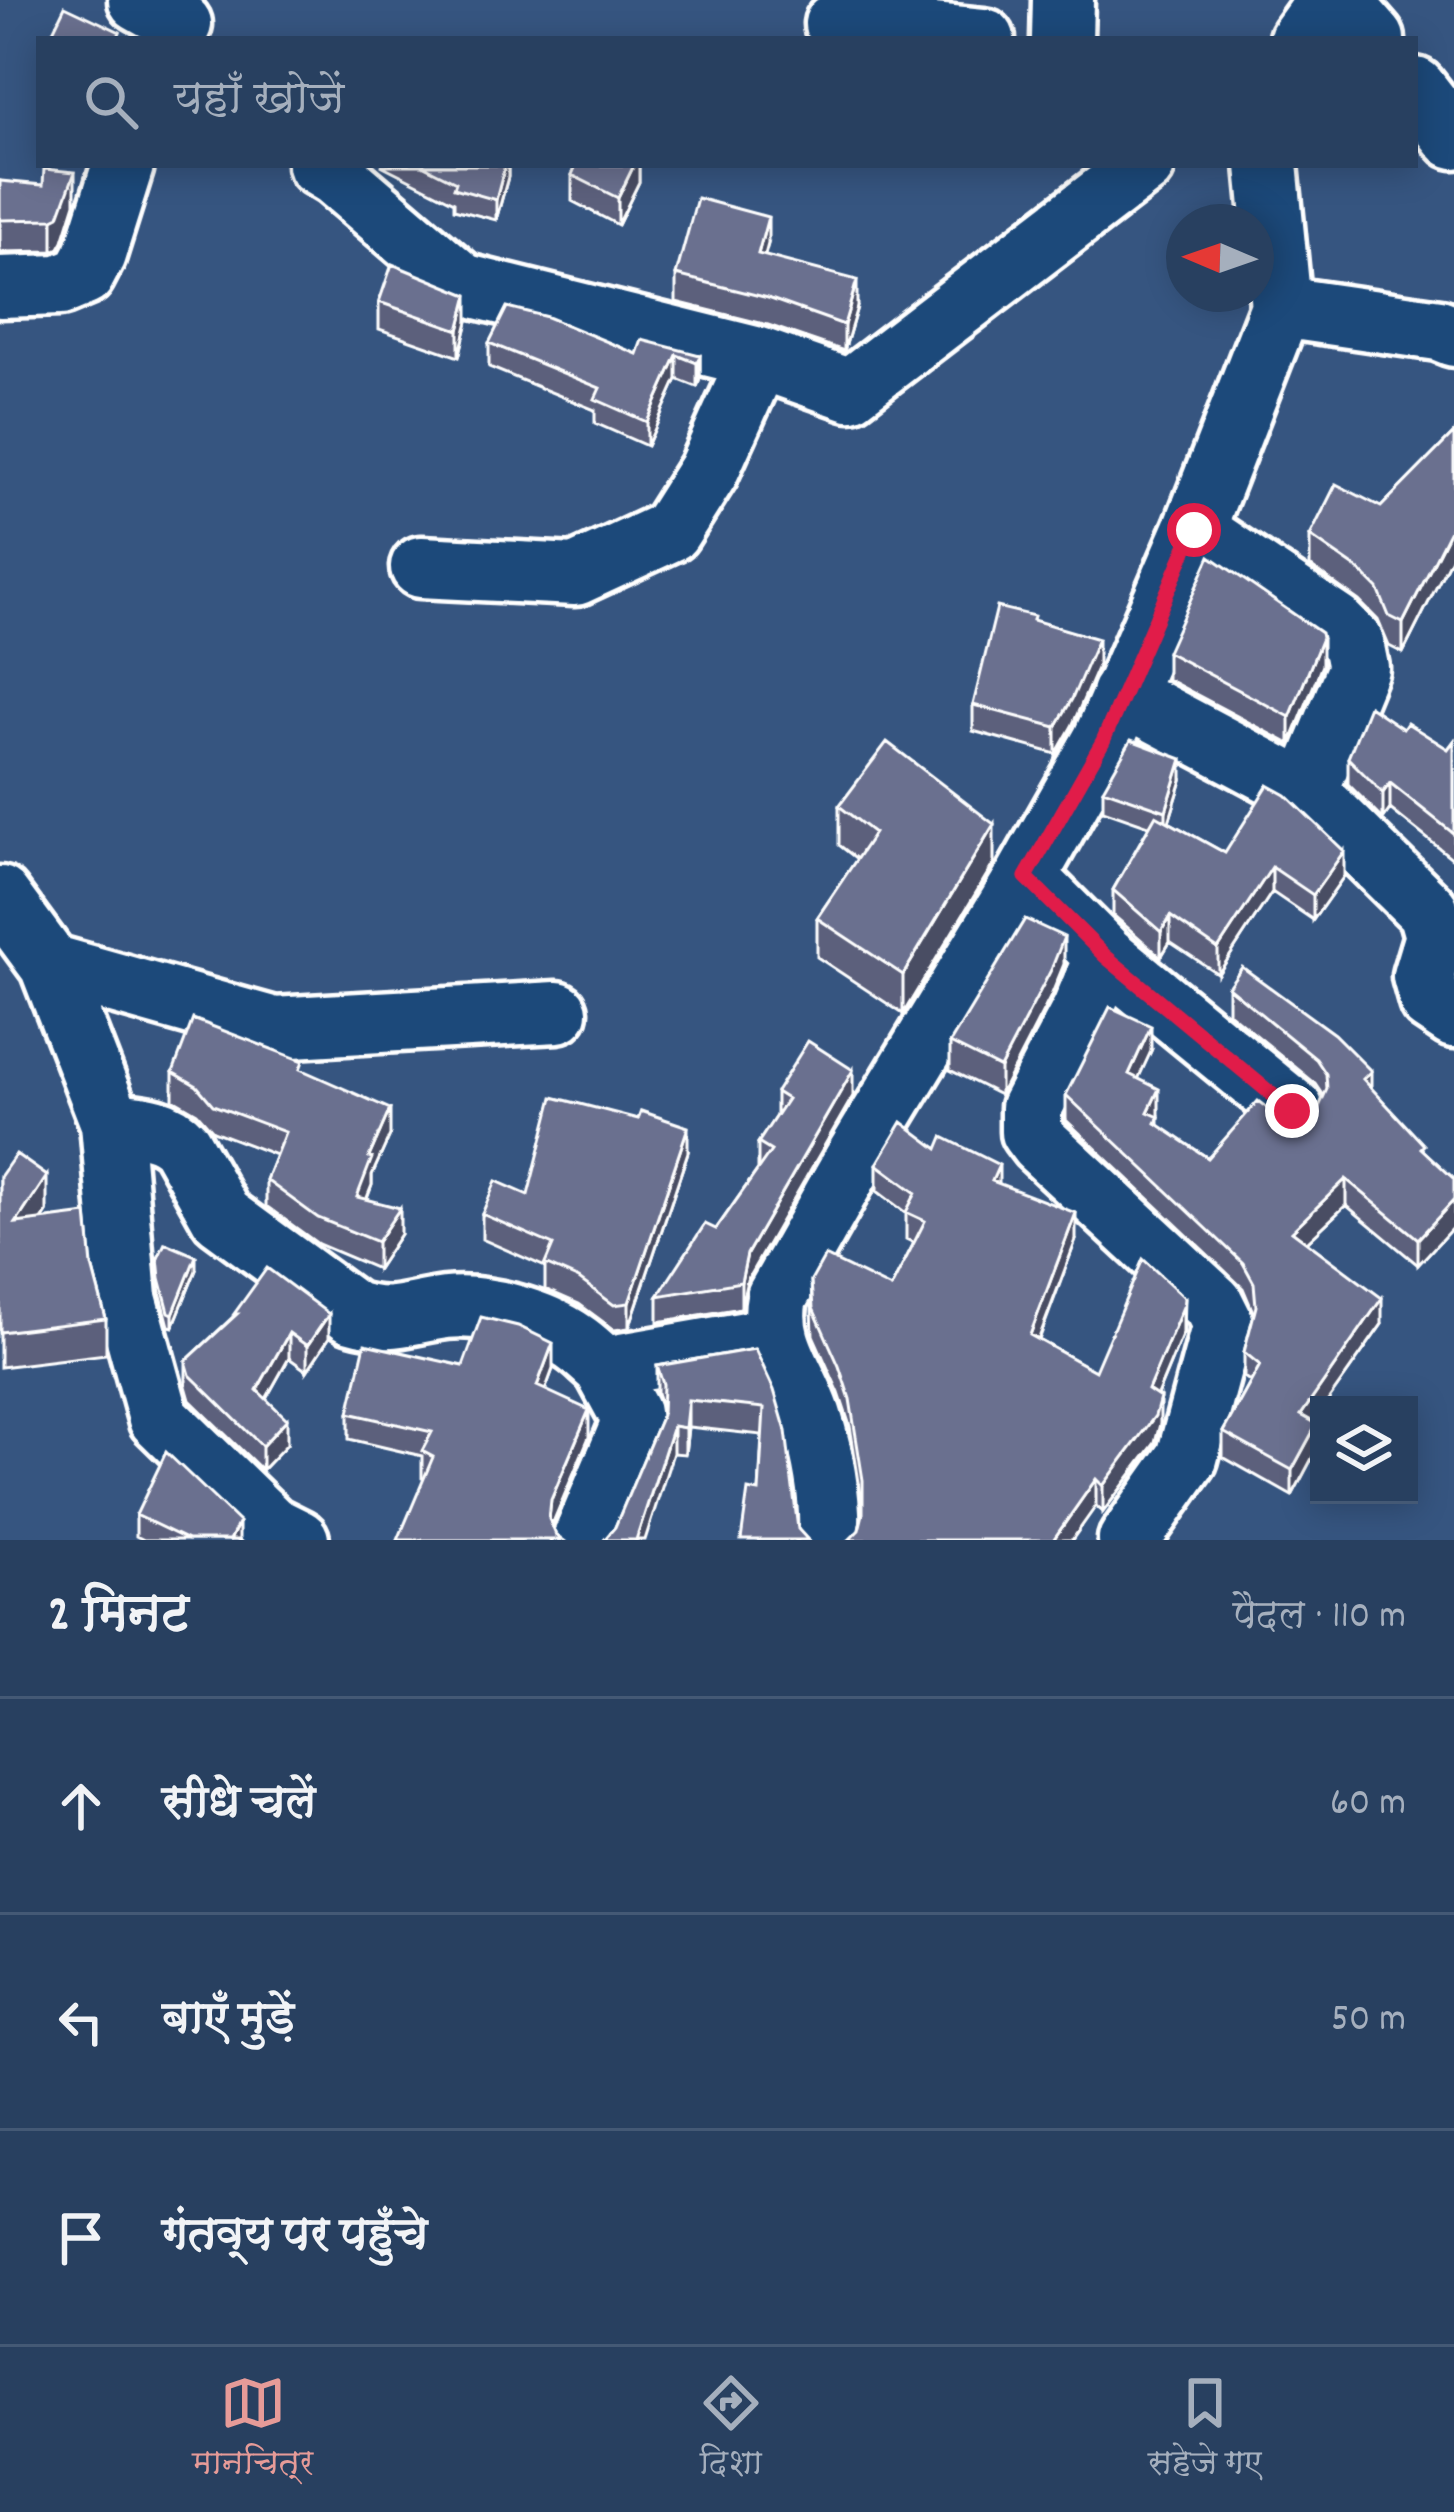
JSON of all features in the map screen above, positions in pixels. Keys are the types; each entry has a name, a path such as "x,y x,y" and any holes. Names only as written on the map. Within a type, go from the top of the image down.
{"street":[{"path":"1062,36 1063,0"},
{"path":"1302,36 1328,0"},
{"path":"1340,0 1371,36"},
{"path":"835,24 954,36"},
{"path":"1418,92 1454,138"},
{"path":"0,287 60,285 84,275 122,168"},
{"path":"323,168 462,284 759,358 850,390 1140,168"},
{"path":"829,1540 827,1485 811,1417 776,1337 773,1316 778,1297 1103,741 1194,530 1281,307 1269,173"},
{"path":"1281,307 1454,336"},
{"path":"421,567 575,575 670,531 708,471 759,358"},
{"path":"1194,530 1336,625 1353,643 1358,668 1306,792"},
{"path":"1122,694 1306,792 1441,894 1424,976 1430,1001 1454,1017"},
{"path":"1026,877 1105,956 1292,1111"},
{"path":"0,897 50,965 111,1123 126,1298 159,1418 270,1526 298,1540"},
{"path":"1105,956 1031,1108 1031,1132 1213,1304 1223,1324 1187,1458 1130,1540"},
{"path":"50,965 274,1028 556,1012"},
{"path":"111,1123 156,1128 173,1136 221,1216 352,1312 376,1319 449,1307 488,1310 573,1341 604,1367 629,1413 630,1428 583,1540"},
{"path":"604,1367 776,1337"}],"building":[{"path":"65,6 120,32 118,36 50,36"},
{"path":"428,168 504,168 496,200 454,188 456,182"},
{"path":"575,168 633,168 618,198 572,175"},
{"path":"44,169 75,172 59,216 0,220 0,181 43,185"},
{"path":"697,198 768,217 758,254 857,280 844,325 768,298 676,275"},
{"path":"392,264 468,295 459,330 379,302"},
{"path":"507,307 547,317 637,354 642,340 700,355 697,363 677,355 647,422 595,399 600,388 489,343"},
{"path":"1454,433 1454,522 1403,623 1389,616 1378,589 1359,570 1310,536 1336,484 1381,507"},
{"path":"1210,556 1321,633 1290,717 1167,652"},
{"path":"997,607 1098,639 1056,727 973,705"},
{"path":"1369,706 1403,729 1407,723 1448,749 1454,741 1454,834 1390,783 1383,793 1348,758"},
{"path":"1131,740 1182,759 1166,811 1103,789"},
{"path":"887,742 994,824 903,975 817,918 874,833 839,806"},
{"path":"1268,785 1286,795 1344,851 1313,895 1272,867 1218,949 1170,916 1161,932 1113,890 1156,815 1225,853"},
{"path":"1025,919 1064,937 1000,1068 950,1043"},
{"path":"1242,967 1334,1034 1371,1071 1363,1079 1454,1179 1454,1200 1418,1239 1346,1179 1292,1231 1382,1298 1310,1396 1301,1415 1310,1420 1310,1437 1292,1470 1223,1432 1260,1365 1244,1352 1256,1306 1254,1283 1243,1263 1066,1095 1110,1007 1151,1026 1129,1074 1159,1089 1148,1112 1159,1117 1156,1123 1208,1158 1258,1101 1289,1119 1304,1117 1319,1107 1327,1089 1326,1074 1316,1059 1228,987"},
{"path":"193,1019 303,1061 300,1069 390,1109 357,1197 400,1208 377,1242 318,1218 266,1180 285,1132 213,1105 197,1086 173,1072"},
{"path":"808,1041 853,1070 747,1254 741,1282 658,1296 705,1224 716,1229 771,1151 758,1143 787,1099 776,1092"},
{"path":"553,1097 638,1119 641,1111 688,1127 629,1303 614,1305 579,1279 545,1264 553,1245 482,1214 496,1181 528,1195"},
{"path":"902,1122 938,1149 943,1137 999,1165 992,1181 1076,1213 1030,1335 1095,1371 1143,1259 1185,1298 1148,1390 1160,1398 1155,1416 1103,1486 1096,1479 1053,1540 849,1540 859,1530 863,1514 863,1480 850,1399 813,1308 811,1281 825,1256 891,1288 925,1221 906,1212 916,1193 877,1164"},
{"path":"16,1154 47,1176 16,1223 87,1214 92,1266 106,1319 0,1332 0,1177"},
{"path":"165,1243 196,1256 173,1314 160,1278 158,1258"},
{"path":"267,1268 329,1314 307,1346 289,1333 257,1390 287,1419 262,1446 190,1375 186,1361 237,1314"},
{"path":"481,1317 518,1326 553,1343 537,1386 589,1410 551,1500 549,1519 563,1540 398,1540 433,1457 422,1451 432,1432 349,1413 365,1344 463,1366"},
{"path":"755,1349 786,1431 798,1529 808,1540 741,1540 748,1490 759,1492 764,1408 688,1400 685,1428 673,1426 636,1540 604,1540 615,1527 662,1415 663,1384 657,1366"},
{"path":"166,1452 239,1522 230,1540 188,1540 136,1515"}],"route":[{"path":"1194,530 1103,741 1026,877 1105,956 1292,1111"}]}
